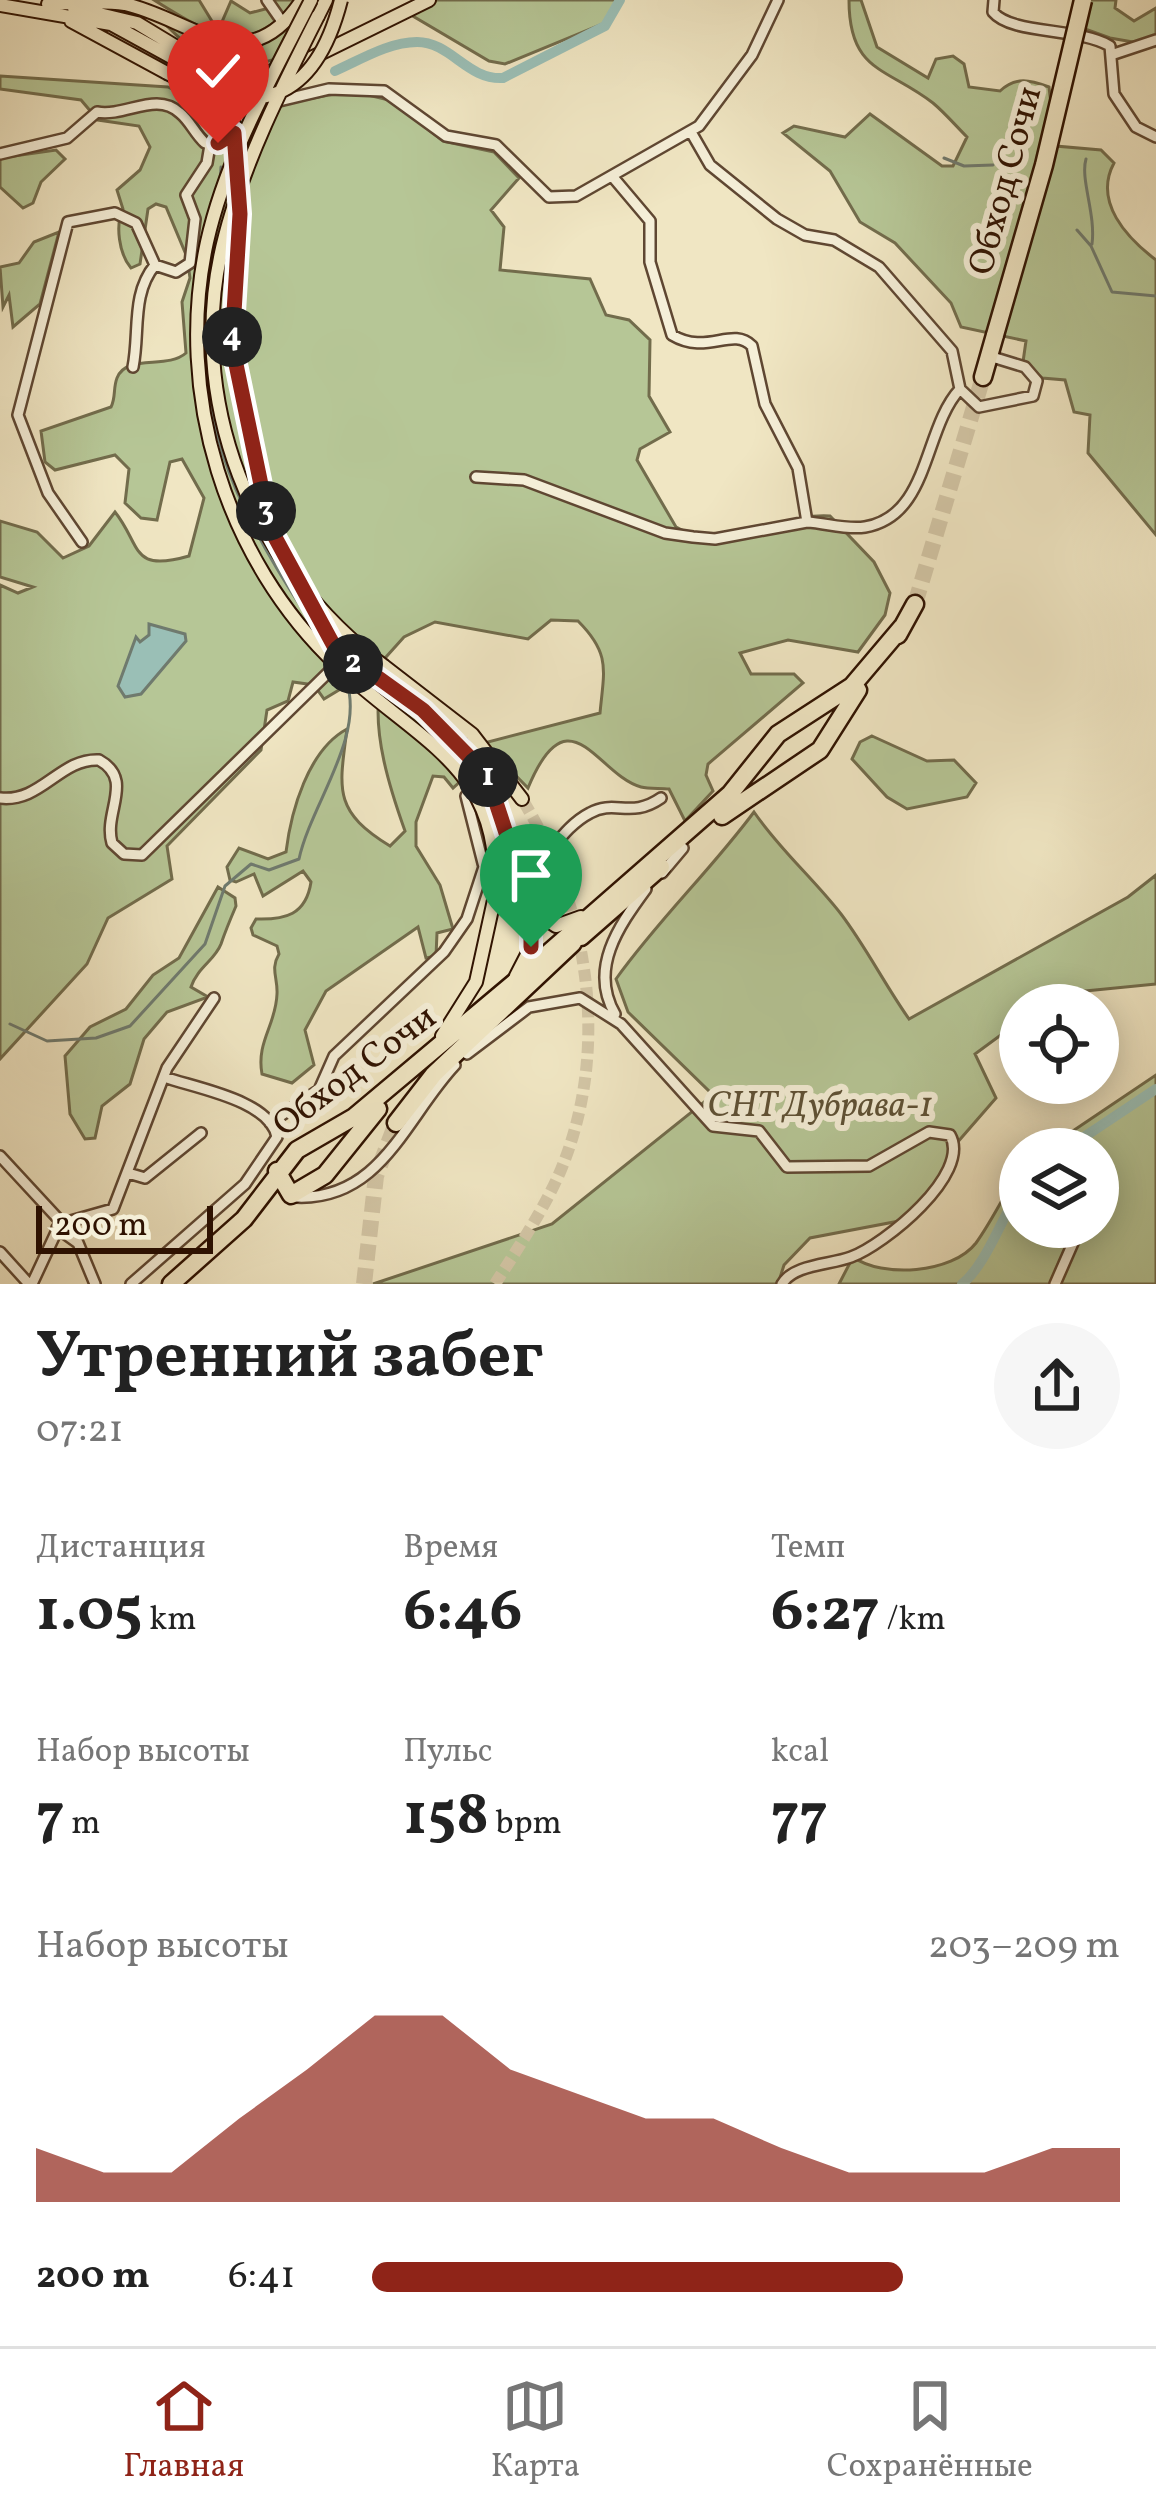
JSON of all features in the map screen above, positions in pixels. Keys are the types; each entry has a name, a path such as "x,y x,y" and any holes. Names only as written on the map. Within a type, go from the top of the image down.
{"highway":[{"name":"Обход Сочи","path":"983,377 1044,165 1083,0"},
{"name":"Обход Сочи","path":"573,943 742,800 810,758 915,604"},
{"name":"Обход Сочи","path":"171,1284 244,1220 277,1171 307,1143 354,1117 504,991 730,794 789,726 844,694 902,627"},
{"path":"789,726 807,722 818,732 810,758"},
{"path":"396,1123 455,1053 573,943"},
{"path":"277,1171 291,1195 316,1184 380,1108 573,943"}],"main road":[{"path":"20,0 48,8 166,73 229,100 280,93 320,58 340,0"},
{"path":"48,8 114,2 152,12 220,42 257,39 283,23 306,0"},
{"path":"306,0 249,125 208,240 197,333 210,445 239,529 307,632 362,688 443,750 477,792 493,838 494,900 476,982 430,1051"},
{"path":"326,0 264,130 225,234 213,302 214,372 232,466 261,526 324,612 472,734 522,799"},
{"path":"0,5 123,18 230,78 299,64 429,0"},
{"path":"230,78 240,214 232,345 262,497 278,546 344,657 423,710 487,775 531,909 531,947 504,991"},
{"path":"531,909 556,926 596,907"}],"street":[{"path":"133,0 152,12"},
{"path":"267,0 283,23"},
{"path":"233,112 329,89 374,89 408,104 446,136 496,145 549,197 576,196 692,132 747,62 778,0"},
{"path":"994,0 993,12 1004,22 1076,32 1105,42 1114,53 1114,94 1136,127 1156,137"},
{"path":"1114,53 1156,40"},
{"path":"0,154 67,138 97,112 120,114 158,102 178,110 210,145"},
{"path":"692,132 710,165 777,219 805,235 834,240 879,267 952,351 961,389 979,407 1033,396 1037,381 1030,371 989,356"},
{"path":"210,145 234,133"},
{"path":"82,542 41,478 18,416 40,314 68,222 124,214 136,223 155,265 176,272 190,263 195,219 186,195 207,163 210,145"},
{"path":"612,176 650,221 650,262 673,335 702,346 743,338 752,346 765,404 798,468 807,522"},
{"path":"133,367 140,334 136,312 145,278 155,265"},
{"path":"476,477 524,480 665,533 693,537 716,539 807,522 863,527 904,506 944,411 961,389"},
{"path":"0,798 24,798 79,762 99,760 119,784 110,823 112,843 124,854 142,855 344,657"},
{"path":"270,1123 314,1095 334,1056 455,940 484,872 466,796 487,775"},
{"path":"523,879 547,859 564,832 600,807 640,811 661,798"},
{"path":"621,1024 604,991 605,960 640,897 683,848"},
{"path":"291,1195 330,1192 379,1166 447,1074 520,1012 574,997 593,1003 621,1024 713,1126 759,1131 787,1167 868,1166 937,1130 953,1138 956,1156 943,1182 881,1241 853,1257 784,1281"},
{"path":"0,1252 30,1284 59,1226 111,1210 164,1078 214,998"},
{"path":"131,1284 245,1184 277,1137 270,1123 244,1106 164,1078"},
{"path":"128,1173 146,1178 201,1133"},
{"path":"0,1156 77,1244 95,1284"},
{"path":"1055,1284 1067,1248"}],"green space":[{"path":"154,0 199,0 218,31 231,1 250,13 269,8 270,0 296,0 262,30 228,36 193,23"},
{"path":"428,0 616,0 610,21 505,64 489,61 406,12"},
{"path":"849,0 861,0 877,47 928,78 936,59 953,56 964,64 969,87 1000,91 1023,81 1049,87 1056,146 1101,150 1114,163 1109,177 1110,205 1124,230 1156,260 1156,535 1088,453 1090,415 1074,412 1065,380 1042,378 1023,362 1026,341 961,327 951,303 895,243 860,222 830,171 783,133 794,126 845,137 870,114 942,166 953,166 967,137 933,103 863,55 851,24"},
{"path":"1078,0 1116,0 1115,8 1134,21 1156,8 1156,46 1085,29 1076,19"},
{"path":"117,4 227,43 270,38 292,24 276,59 229,63 203,54 157,19 116,8"},
{"path":"0,76 168,87 182,98 213,141 267,107 334,94 368,95 393,101 443,141 494,152 519,178 491,210 504,227 500,270 590,279 606,315 629,320 650,340 649,396 670,432 640,449 637,460 676,527 712,537 830,516 874,562 890,593 885,615 858,652 788,640 740,653 751,674 794,674 803,683 708,764 706,775 713,791 685,821 669,789 641,787 625,780 583,746 570,741 557,744 528,788 484,743 600,713 601,653 578,621 551,620 528,639 435,622 404,637 377,667 324,699 314,685 293,682 288,701 267,710 261,750 167,846 172,879 108,918 87,964 0,1059 0,585 18,593 33,587 0,577 0,521 37,532 63,558 89,546 115,512 140,553 147,559 170,560 189,556 204,498 182,459 170,462 157,520 141,518 125,503 129,469 115,455 55,470 45,462 41,431 111,407 117,378 129,366 169,361 186,353 182,302 190,278 187,257 166,207 156,204 148,209 140,264 131,268 121,247 123,209 117,190 140,170 150,147 139,126 98,120 81,100 0,89"},
{"path":"56,150 65,159 41,182 33,203 23,208 0,187 0,158"},
{"path":"59,232 40,304 13,327 9,295 3,307 0,267 19,263 34,242"},
{"path":"380,688 438,722 476,767 453,788 444,777 433,776 416,822 416,846 440,885 453,929 437,933 436,956 426,958 418,927 326,991 305,1030 314,1065 292,1083 262,1074 262,1052 276,1005 279,954 277,946 253,935 251,928 256,919 285,916 299,908 311,882 303,871 263,896 254,874 236,882 230,880 227,867 239,848 268,859 286,852 297,801 312,766 347,729 342,784 349,810 390,846 405,831 380,742"},
{"path":"872,736 927,761 954,760 976,783 967,797 907,809 887,797 852,759 860,742"},
{"name":"СНТ Дубрава-1","path":"754,812 841,914 909,1019 1128,897 1156,875 1156,984 1119,988 1119,984 999,984 999,1036 975,1054 996,1098 956,1144 949,1174 899,1221 810,1238 784,1265 778,1284 373,1284 552,1224 713,1095 628,1012 616,979"},
{"path":"218,887 235,898 236,906 218,950 191,987 208,997 167,1012 144,1039 130,1084 102,1106 95,1138 85,1139 70,1114 65,1056 90,1027 126,1009 153,975 179,958"},
{"path":"1156,1075 1156,1284 839,1284 853,1257 898,1270 951,1261 976,1243 999,1205 999,1248 1119,1248 1119,1128 1077,1128"}],"water":[{"path":"149,624 185,634 186,641 141,694 125,697 118,686 136,637 140,642 149,635"}],"waterway":[{"path":"335,71 385,48 417,42 440,48 479,73 503,78 605,26 620,0"},
{"path":"944,158 964,166 993,165"},
{"path":"1086,159 1092,244"},
{"path":"220,181 221,167"},
{"path":"1077,230 1091,246 1112,292 1156,296"},
{"path":"215,232 206,363 222,450 255,529 325,643"},
{"path":"10,1024 47,1041 96,1038 130,1026 205,944 225,886 251,864 269,870 299,859 342,749 350,704 347,683"},
{"path":"1098,1128 1156,1089"},
{"path":"962,1284 999,1229"}],"tunnel":[{"path":"915,604 983,377"},
{"path":"495,1284 560,1172 576,1126 588,1030 586,981 564,887 522,799"},
{"path":"364,1284 376,1176 396,1123"}],"route":[{"path":"218,143 234,133 240,214 232,345 270,528 334,646 423,710 487,775 507,823 531,909 531,947"}]}
